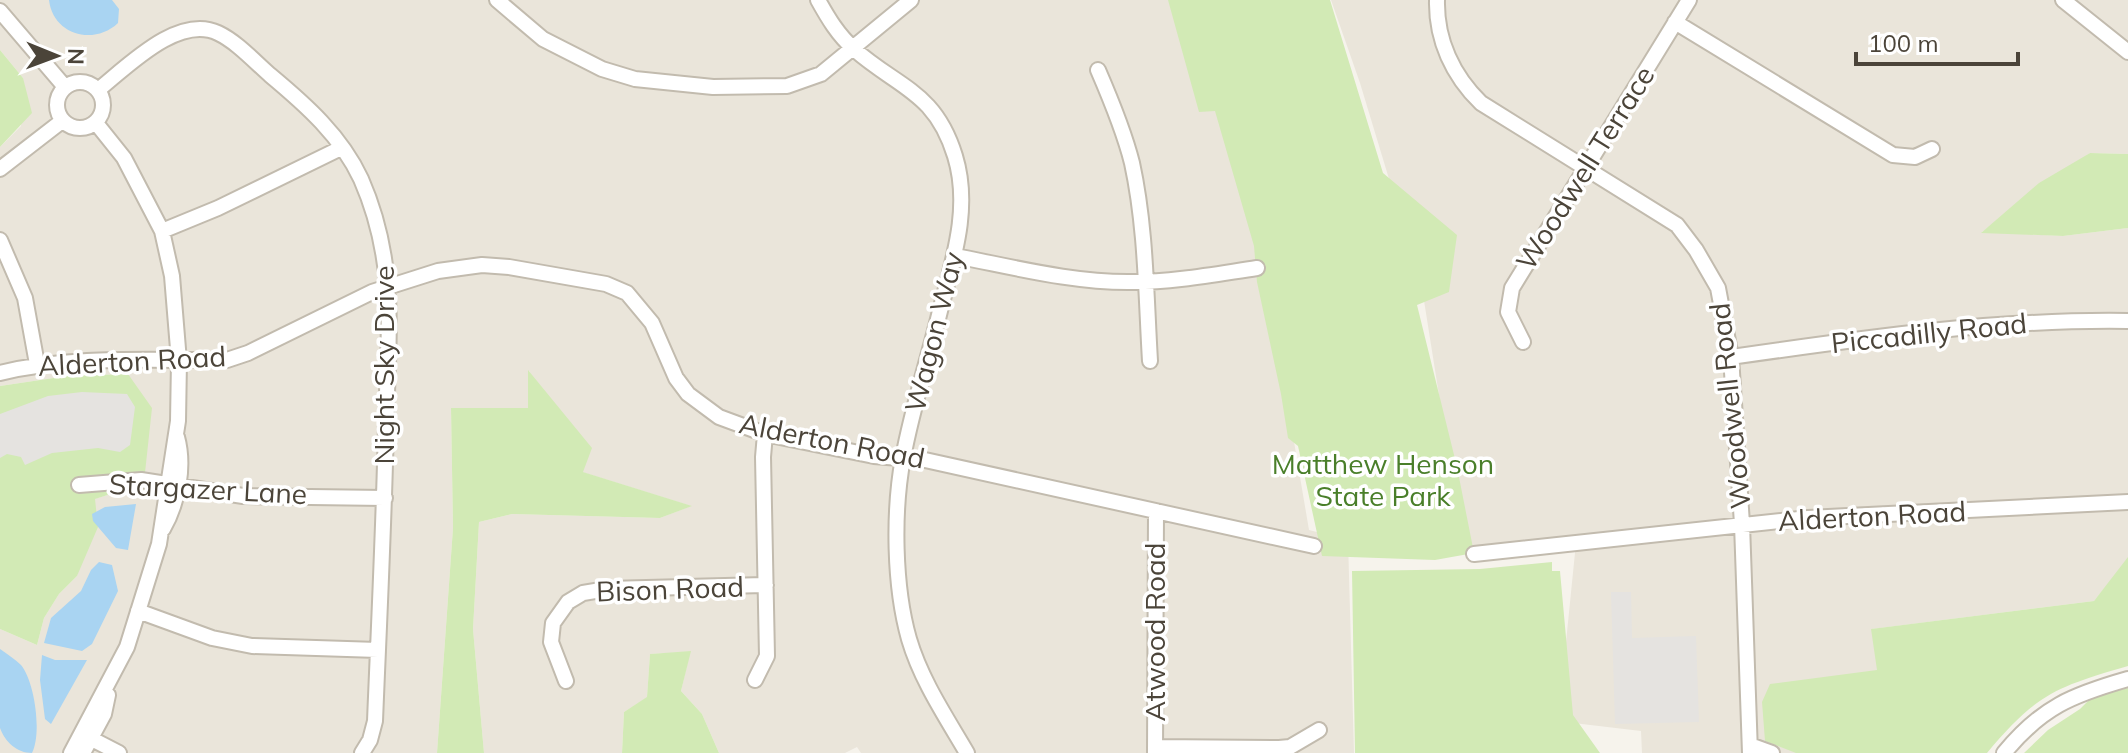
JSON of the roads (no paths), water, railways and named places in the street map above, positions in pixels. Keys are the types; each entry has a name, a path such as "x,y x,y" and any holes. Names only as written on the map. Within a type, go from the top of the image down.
{"street":[{"path":"497,0 543,39 602,69 635,79 713,87 787,86 821,74 911,0"},
{"name":"Wagon Way","path":"818,0 833,27 852,47 918,93 945,129 956,157 963,194 955,256 903,459 898,557 909,640 929,688 967,753"},
{"name":"Woodwell Road","path":"1437,0 1436,15 1446,50 1464,87 1481,103 1677,225 1718,288 1731,357 1742,524 1750,749"},
{"name":"Woodwell Terrace","path":"1523,342 1508,312 1512,288 1689,0"},
{"path":"2063,0 2128,52"},
{"path":"0,11 65,87"},
{"path":"1675,22 1893,155 1915,157 1932,149"},
{"name":"Night Sky Drive","path":"98,90 164,38 191,30 216,32 319,116 359,175 373,210 383,245 389,287 385,498 375,721 370,740 362,753"},
{"path":"1098,70 1132,163 1141,220 1150,361"},
{"path":"83,81 98,90 103,101 102,113 96,123 78,129 62,121 56,103 65,87 83,81"},
{"path":"0,169 62,121"},
{"path":"83,753 106,687 127,647 159,536 171,515 172,484 181,454 176,433 179,361 172,276 162,231 124,158 96,123"},
{"path":"162,231 218,208 341,148"},
{"path":"0,240 25,298 37,364"},
{"path":"955,256 1063,277 1145,282 1257,268"},
{"name":"Alderton Road","path":"0,373 37,364 227,360 248,353 352,300 389,287 438,271 482,265 509,267 606,284 627,293 652,323 676,378 688,394 719,417 765,434 874,456 925,460 1314,546"},
{"name":"Piccadilly Road","path":"1731,357 1967,326 2078,320 2128,321"},
{"path":"755,680 767,656 765,434"},
{"name":"Stargazer Lane","path":"79,485 141,480 243,496 385,498"},
{"name":"Alderton Road","path":"1474,554 1808,518 2128,502"},
{"name":"Atwood Road","path":"1155,750 1156,511"},
{"name":"Bison Road","path":"566,681 551,642 553,623 568,602 583,593 607,589 766,585"},
{"path":"138,611 212,638 252,646 378,650"},
{"path":"2004,753 2021,732 2042,714 2081,692 2128,679"},
{"path":"1155,750 1290,747 1319,730"},
{"path":"71,753 87,736"},
{"path":"87,736 119,753"},
{"path":"1750,749 1772,753"}],"water":[{"path":"49,0 112,0 119,9 118,23 98,34 76,33 58,22"},
{"path":"136,504 128,550 116,548 93,521 92,514 105,507"},
{"path":"99,562 112,565 118,591 92,644 82,651 44,643 51,618 81,591 91,570"},
{"path":"0,649 21,665 30,683 37,721 32,753 12,746 0,728"},
{"path":"42,655 55,660 87,660 51,724 45,719 40,680"}],"park label":[{"name":"Matthew Henson State Park","path":"1383,480"}]}
